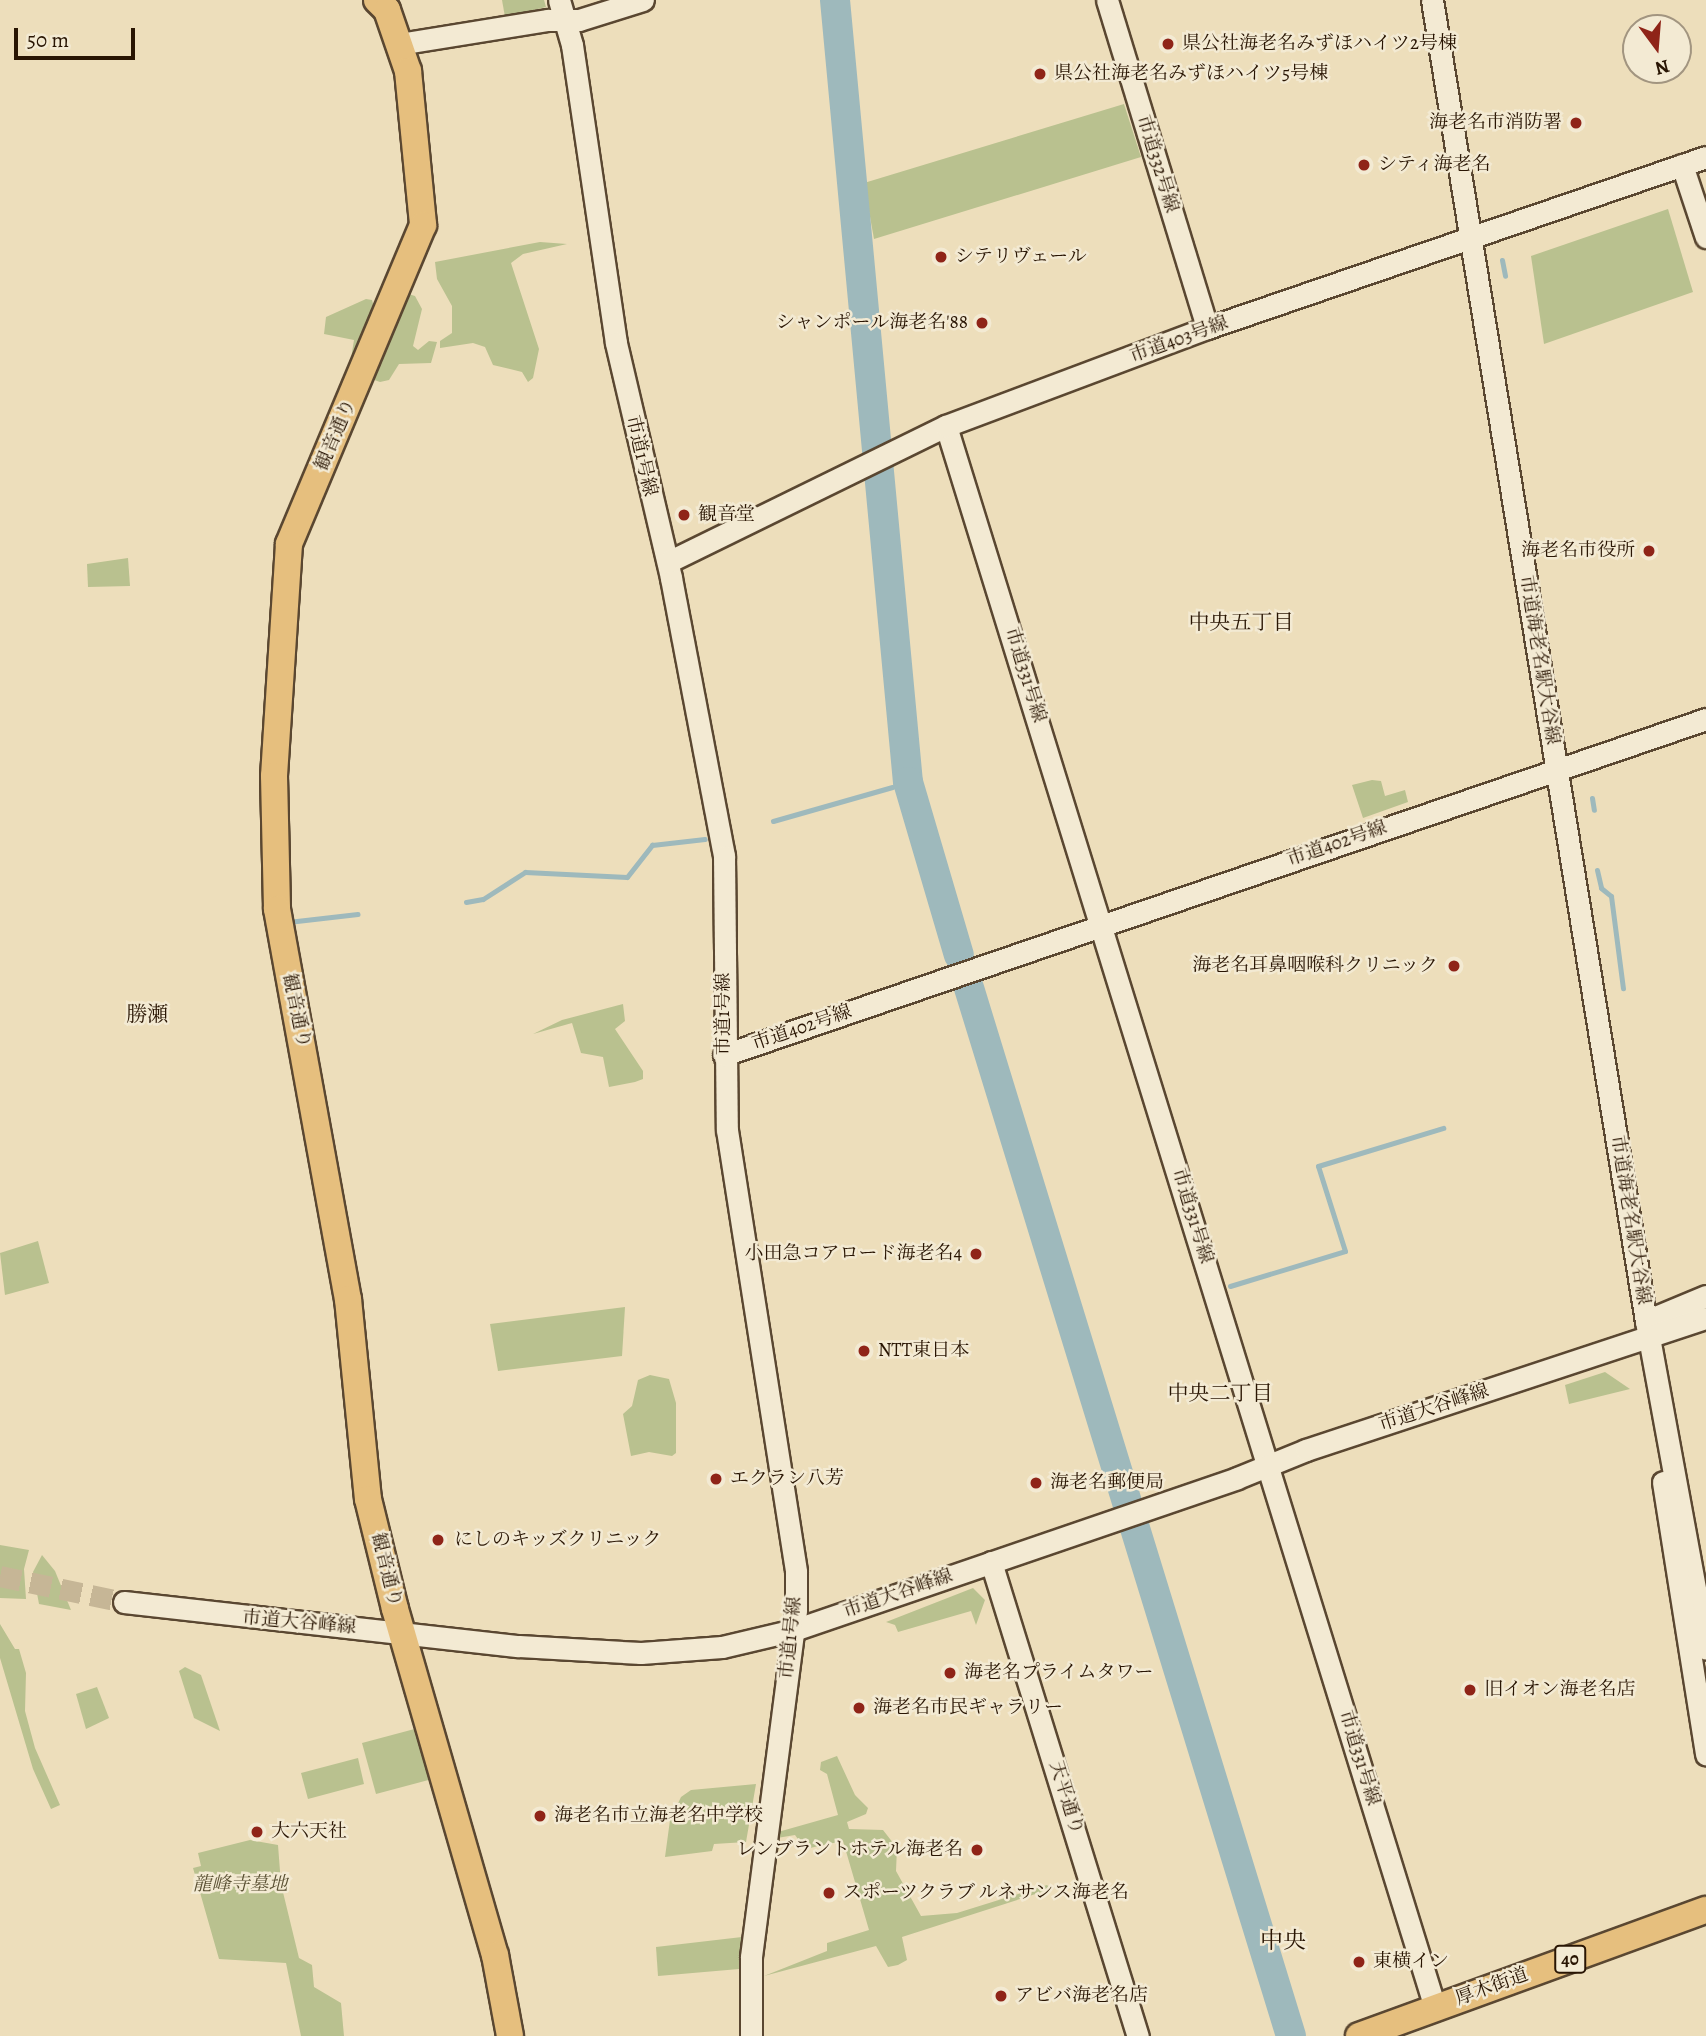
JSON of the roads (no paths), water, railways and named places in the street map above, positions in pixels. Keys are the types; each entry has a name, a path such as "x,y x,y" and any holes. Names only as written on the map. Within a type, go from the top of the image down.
{"main road":[{"name":"観音通り","path":"377,0 387,10 408,71 422,194 421,240 289,544 274,776 280,932 348,1299 369,1499 402,1632 495,1955 510,2036"},
{"name":"厚木街道","path":"1359,2036 1706,1910"}],"street":[{"path":"399,44 562,10 579,20 643,0"},
{"name":"市道332号線","path":"1107,0 1207,328"},
{"name":"市道海老名駅大谷線","path":"1432,0 1646,1332 1706,1755"},
{"name":"市道1号線","path":"562,10 616,343 668,562 724,856 724,1055 727,1130 796,1572 794,1630 751,1957 751,2036"},
{"name":"市道403号線","path":"668,562 748,526 863,463 946,426 1207,328 1471,240 1706,157"},
{"path":"1682,165 1706,237"},
{"name":"市道331号線","path":"946,426 1435,2008"},
{"name":"市道402号線","path":"724,1055 1706,719"},
{"path":"1646,1332 1706,1296"},
{"path":"1646,1332 1706,1318"},
{"name":"市道海老名駅大谷線","path":"1646,1332 1706,1649"},
{"name":"市道大谷峰線","path":"124,1602 519,1646 641,1653 722,1647 794,1630 1646,1332"},
{"name":"天平通り","path":"991,1562 1138,2036"}],"waterway":[{"path":"835,0 908,782 959,955"},
{"path":"1502,260 1505,276"},
{"path":"773,821 892,787"},
{"path":"1592,798 1594,810"},
{"path":"466,902 483,899 525,872 627,877 652,845 705,839"},
{"path":"1597,870 1601,888 1611,896 1623,988"},
{"path":"288,922 358,914"},
{"path":"969,988 1291,2036"},
{"path":"1230,1286 1345,1251 1318,1166 1443,1128"}],"tunnel":[{"path":"0,1576 124,1602"}],"place":[{"name":"県公社海老名みずほハイツ2号棟","path":"1168,44"},
{"name":"県公社海老名みずほハイツ5号棟","path":"1040,74"},
{"name":"海老名市消防署","path":"1576,123"},
{"name":"シティ海老名","path":"1364,165"},
{"name":"シテリヴェール","path":"941,257"},
{"name":"シャンポール海老名'88","path":"982,323"},
{"name":"観音堂","path":"684,515"},
{"name":"海老名市役所","path":"1649,551"},
{"name":"海老名耳鼻咽喉科クリニック","path":"1454,966"},
{"name":"小田急コアロード海老名4","path":"976,1254"},
{"name":"NTT東日本","path":"864,1351"},
{"name":"エクラン八芳","path":"716,1479"},
{"name":"海老名郵便局","path":"1036,1483"},
{"name":"にしのキッズクリニック","path":"438,1540"},
{"name":"海老名プライムタワー","path":"950,1673"},
{"name":"旧イオン海老名店","path":"1470,1690"},
{"name":"海老名市民ギャラリー","path":"859,1708"},
{"name":"海老名市立海老名中学校","path":"540,1816"},
{"name":"大六天社","path":"257,1832"},
{"name":"レンブラントホテル海老名","path":"977,1850"},
{"name":"スポーツクラブ ルネサンス海老名","path":"829,1893"},
{"name":"東横イン","path":"1359,1962"},
{"name":"アビバ海老名店","path":"1001,1996"}],"district":[{"name":"中央五丁目","path":"1241,622"},
{"name":"勝瀬","path":"147,1014"},
{"name":"中央二丁目","path":"1220,1393"},
{"name":"中央","path":"1283,1941"}],"park label":[{"name":"龍峰寺墓地","path":"240,1885"}]}
